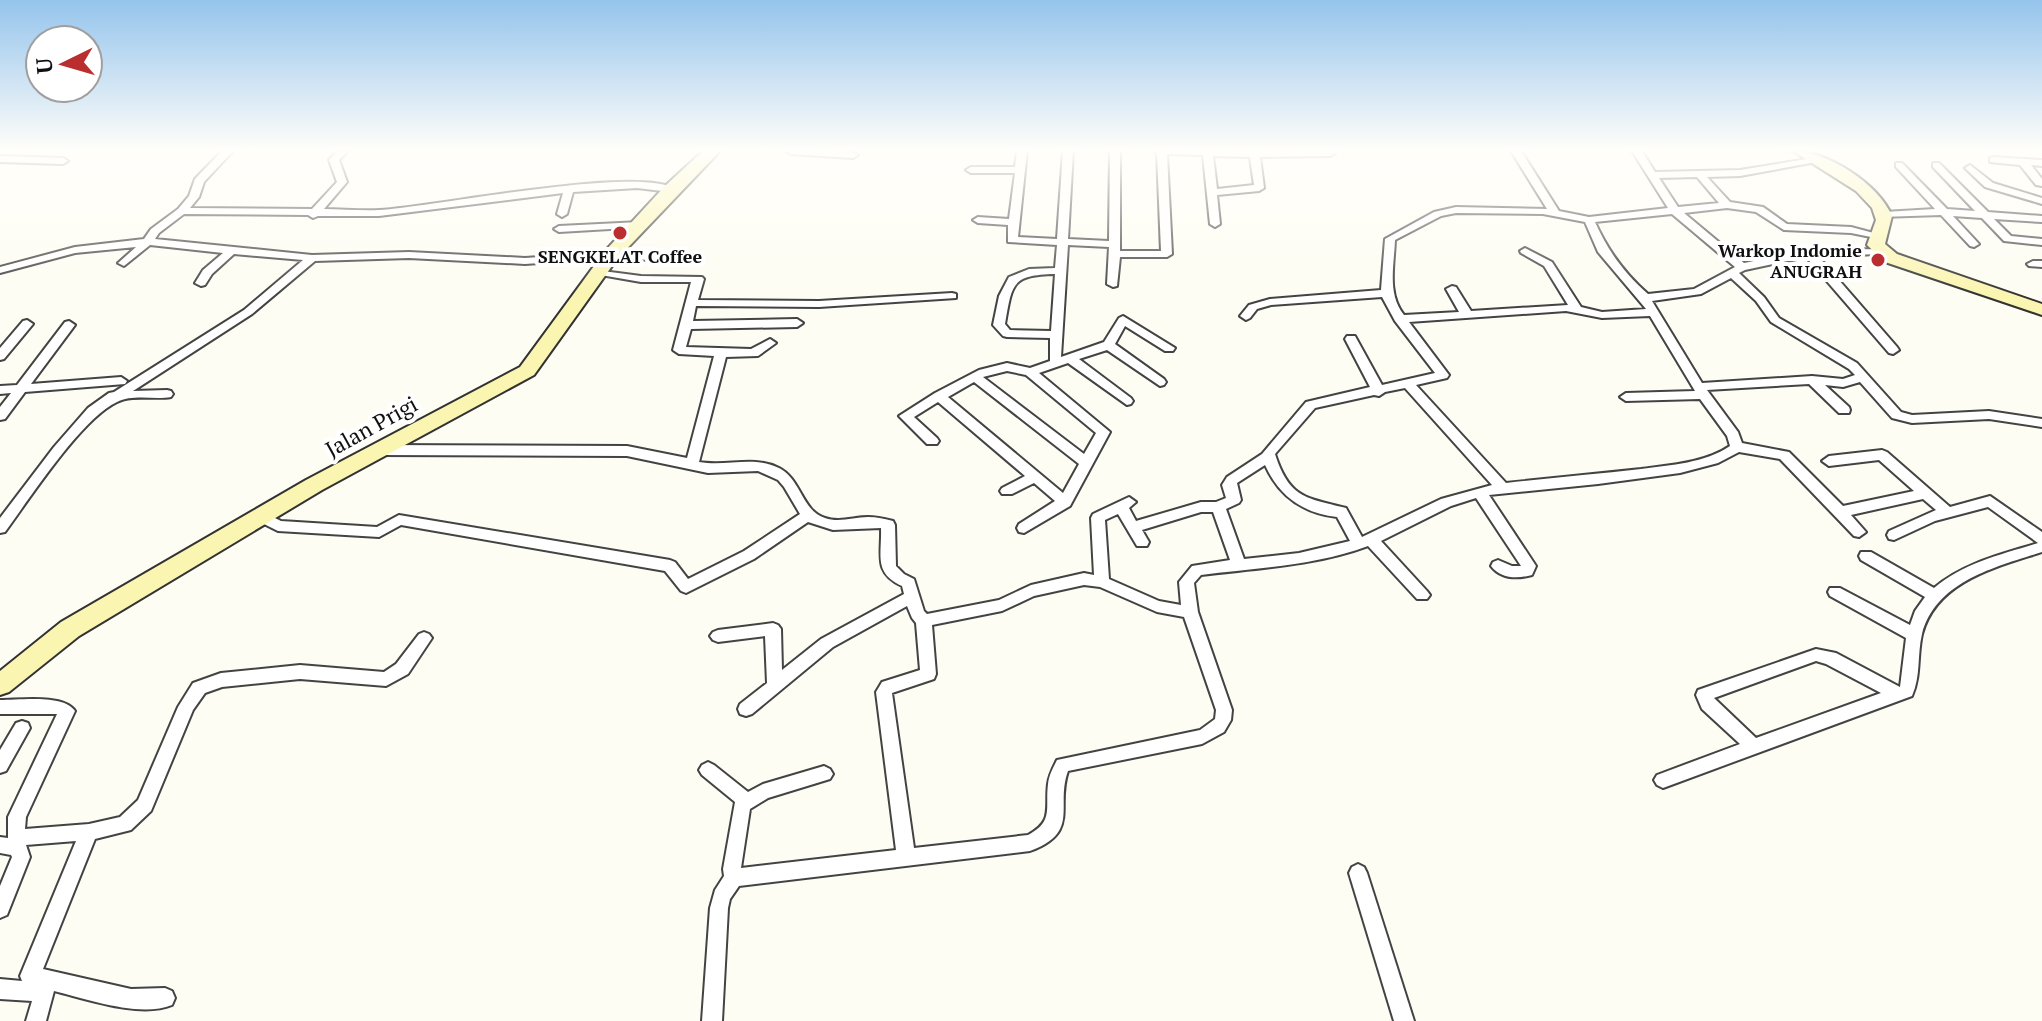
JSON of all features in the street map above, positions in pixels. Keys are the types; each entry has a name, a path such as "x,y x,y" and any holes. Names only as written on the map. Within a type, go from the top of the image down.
{"street":[{"path":"124,263 193,199"},
{"path":"313,215 327,199"},
{"path":"182,211 256,210 313,215 379,213 488,199"},
{"path":"562,214 566,199"},
{"name":"Jalan Prigi","path":"0,685 70,629 377,450 527,371 539,359 605,263 663,199"},
{"path":"1016,199 1012,240 1167,254 1164,199"},
{"path":"1055,360 1065,199"},
{"path":"1113,284 1115,199"},
{"path":"1213,199 1215,224"},
{"path":"1546,199 1554,212"},
{"path":"1667,199 1675,211 1738,270 1775,320 1853,366 1893,412 1907,419 1989,415 2042,423"},
{"path":"1721,199 1727,205"},
{"path":"1868,199 1884,215 1984,213 2042,219"},
{"path":"1930,199 1974,244"},
{"path":"1970,199 2012,241 2042,242"},
{"path":"2006,199 2022,215"},
{"path":"450,220 457,202"},
{"path":"1134,527 1201,507 1218,507 1234,500 1229,485 1232,480 1268,456 1272,445 1311,405 1409,385 1443,372 1399,319 1387,293 1390,239 1438,214 1456,210 1554,212 1589,220 1727,205 1759,209 1784,227 1813,228 1879,244 1926,273 2042,310"},
{"path":"1879,244 1884,215"},
{"path":"978,220 1013,222"},
{"path":"1589,220 1602,250 1627,282 1645,298 1701,391 1733,435 1737,447"},
{"path":"559,229 640,225"},
{"path":"1813,228 1835,252"},
{"path":"0,270 75,250 148,242 312,258 409,255 605,263 672,258"},
{"path":"1645,298 1697,292 1738,270 1809,253 1879,244"},
{"path":"201,283 207,272 232,250"},
{"path":"1525,251 1548,264 1576,309"},
{"path":"1809,253 1893,350"},
{"path":"0,528 75,431 113,396 255,314 312,258"},
{"path":"605,263 641,279 695,277 698,282 681,353 754,353 770,343"},
{"path":"1056,335 1007,333 999,325 1007,283 1024,271 1059,271"},
{"path":"1452,289 1466,313"},
{"path":"1246,316 1253,307 1270,302 1387,293"},
{"path":"692,303 819,304 952,296"},
{"path":"1399,319 1576,309 1602,315 1653,312"},
{"path":"1030,372 1055,360 1071,359 1108,345 1126,320 1169,348"},
{"path":"687,325 797,323"},
{"path":"0,356 27,324"},
{"path":"0,416 69,325"},
{"path":"1351,339 1379,392"},
{"path":"1108,345 1160,382"},
{"path":"692,464 721,353"},
{"path":"1071,359 1127,401"},
{"path":"932,441 905,416 996,368 1022,368 1030,372 1103,428 1065,502 1024,528"},
{"path":"975,377 1086,462"},
{"path":"1626,397 1812,380 1843,383 1863,377"},
{"path":"1812,380 1844,410"},
{"path":"0,390 121,381"},
{"path":"1409,385 1503,489"},
{"path":"113,396 167,394"},
{"path":"939,396 1065,502"},
{"path":"734,878 1019,846 1040,840 1057,814 1057,775 1063,765 1202,737 1217,728 1225,717 1224,710 1190,612 1186,582 1189,574 1197,570 1304,558 1365,542 1449,500 1479,492 1576,484 1709,461 1724,457 1737,447 1784,455 1859,532"},
{"path":"377,450 627,451 708,468 754,466 779,474 790,483 809,515 831,525 877,522 888,525 889,570 894,577 909,583 924,621 928,674 888,687 884,692 906,858"},
{"path":"1829,461 1882,455 1947,512"},
{"path":"1268,456 1279,481 1290,492 1315,510 1343,513 1365,542 1422,595"},
{"path":"1007,491 1036,476"},
{"path":"1479,492 1529,566 1527,571 1515,572 1498,566"},
{"path":"1840,512 1924,494"},
{"path":"1894,535 1947,512 1992,501 2042,539"},
{"path":"1102,582 1098,518 1125,504 1142,542"},
{"path":"1218,507 1239,565"},
{"path":"261,516 278,526 379,532 399,520 670,566 686,587 749,555 809,515"},
{"path":"1663,780 1906,691 1912,678 1914,635 1933,594 1975,570 2042,547"},
{"path":"1866,556 1933,594"},
{"path":"924,621 1002,605 1031,591 1076,580 1102,582 1157,606 1190,612"},
{"path":"1835,592 1914,635"},
{"path":"746,709 827,643 912,597"},
{"path":"718,636 773,629 775,686"},
{"path":"0,707 60,707 67,711 17,817 15,834 23,837 74,830 112,830 125,824 145,805 186,707 199,688 221,680 300,672 386,679 402,669 424,638"},
{"path":"1753,746 1708,704 1704,695 1816,655 1830,658 1897,694"},
{"path":"0,764 22,728"},
{"path":"708,770 747,801"},
{"path":"712,1021 719,908 722,896 734,878 732,869 737,819 742,805 824,774"},
{"path":"89,832 30,976 131,999 165,998"},
{"path":"0,845 18,847 21,857 0,909"},
{"path":"1358,873 1404,1021"},
{"path":"0,989 44,992 36,1021"}],"place":[{"name":"SENGKELAT Coffee","path":"620,233"},
{"name":"Warkop Indomie ANUGRAH","path":"1878,260"}]}
